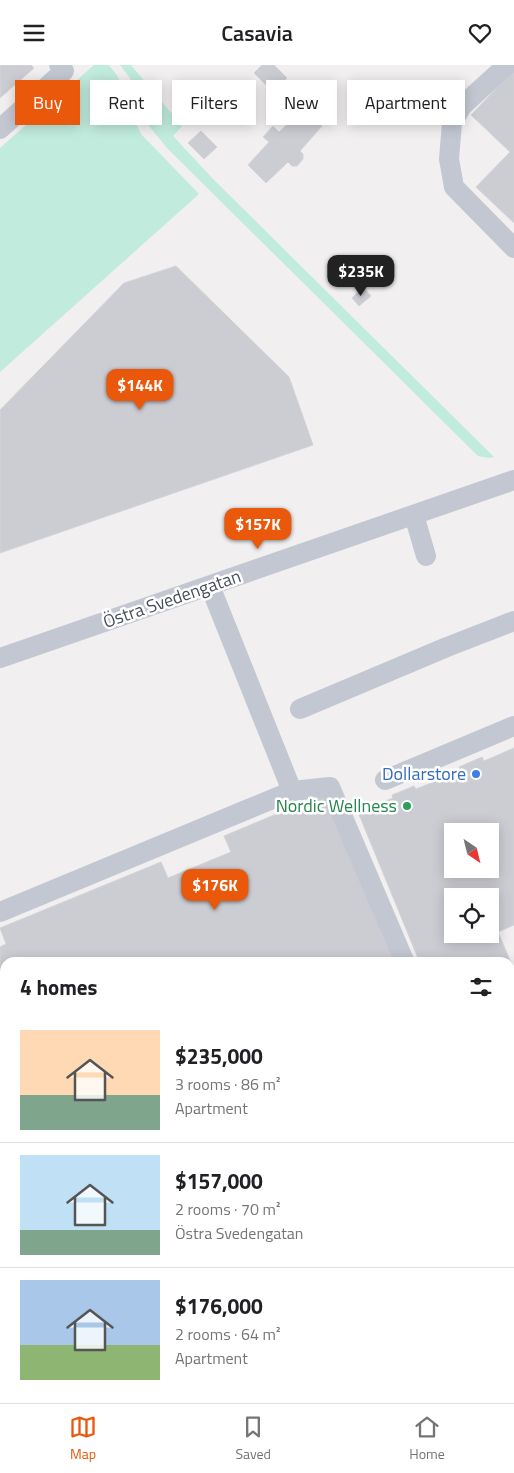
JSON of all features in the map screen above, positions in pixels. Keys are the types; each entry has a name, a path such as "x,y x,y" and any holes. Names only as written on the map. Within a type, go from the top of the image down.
{"street":[{"path":"0,129 64,71 59,65"},
{"path":"507,65 462,106 452,123 449,159 454,187 514,248"},
{"name":"Östra Svedengatan","path":"0,658 514,480"},
{"path":"414,515 426,556"},
{"path":"210,586 292,791"},
{"path":"300,709 514,621"},
{"path":"385,780 514,726"},
{"path":"0,911 292,791 330,787 402,957"}],"green space":[{"path":"94,65 109,65 119,80 90,80 90,125 137,125 141,134 199,194 0,372 0,148 26,125 80,125 80,80 77,80"},
{"path":"120,65 131,65 144,80 131,80"},
{"path":"162,102 172,114 172,125 182,126 173,136 214,180 494,457 478,456 167,148 148,125 162,125"}],"building":[{"path":"0,65 31,65 34,68 20,80 15,80 15,85 0,98"},
{"path":"262,65 274,65 287,78 285,80 266,80 266,85 254,73"},
{"path":"514,70 514,223 476,187 510,152 471,115"},
{"path":"287,125 322,126 300,151 303,154 303,159 297,166 292,166 288,162 266,183 248,165 269,142 263,137 273,126 279,132"},
{"path":"201,131 217,147 204,159 188,143"},
{"path":"176,266 289,377 313,445 0,553 0,410 124,283"},
{"path":"363,287 371,296 359,306 352,298"},
{"path":"514,748 514,925 499,932 499,888 444,888 444,943 499,943 499,934 509,957 418,957 358,812 393,798 392,795 414,786 416,789 461,771 459,767 482,757 484,761"},
{"path":"324,794 392,957 0,957 0,947 6,944 0,928 161,862 168,878 231,852 224,836"}],"place":[{"name":"Dollarstore","path":"476,774"},
{"name":"Nordic Wellness","path":"407,806"}]}
